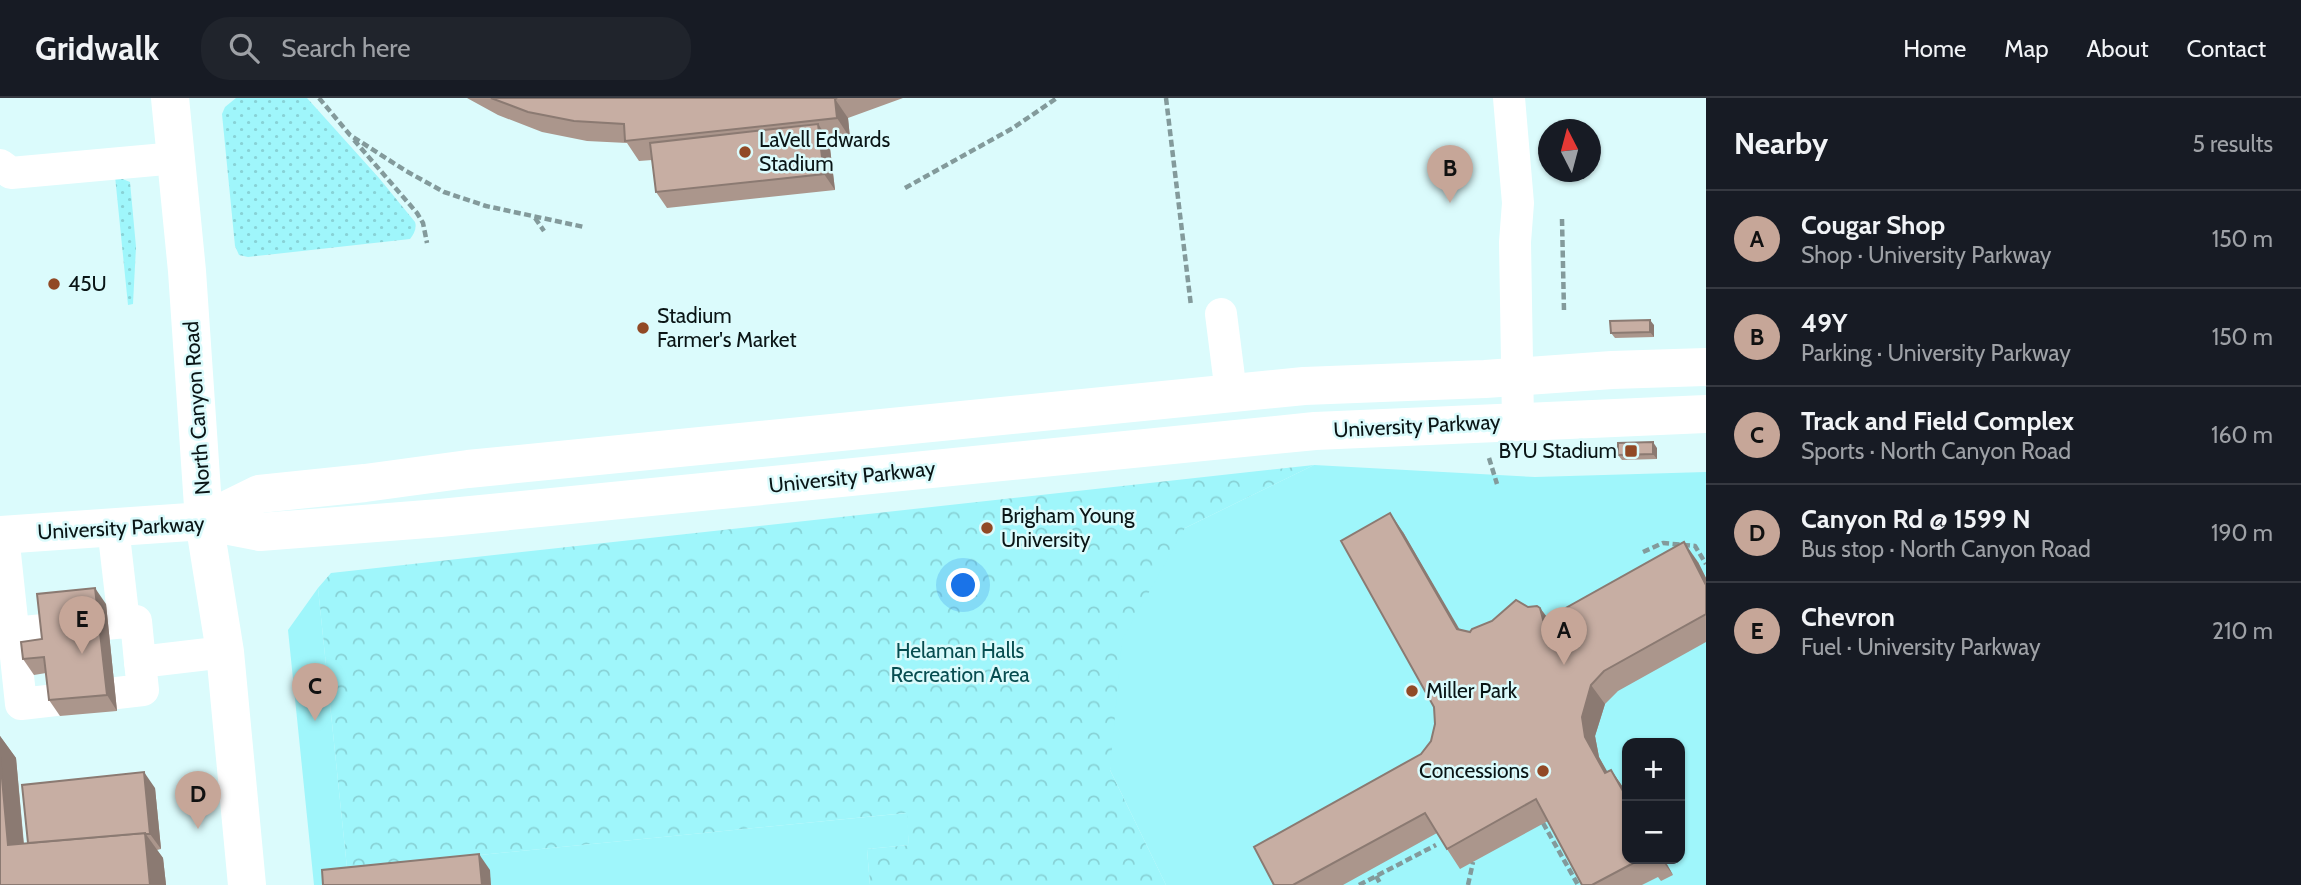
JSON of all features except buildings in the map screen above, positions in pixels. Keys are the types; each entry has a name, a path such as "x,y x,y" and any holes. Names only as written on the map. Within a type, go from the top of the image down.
{"main road":[{"name":"North Canyon Road","path":"170,98 187,271 204,522 225,652 247,885"},
{"name":"University Parkway","path":"204,522 258,494 365,483 468,468 1304,386 1612,370 1706,368"},
{"name":"University Parkway","path":"1,535 204,522 260,532 440,518 1301,432 1706,414"}],"lane":[{"path":"1509,98 1518,203 1515,242 1518,421"},
{"path":"0,164 11,173 176,158"},
{"path":"1207,316 1231,393"},
{"path":"113,527 124,622"},
{"path":"1,535 13,633 22,704 143,690 136,621 13,633"},
{"path":"140,662 225,652"}],"path":[{"path":"319,98 417,213 423,223 427,243"},
{"path":"905,188 1013,128 1057,98"},
{"path":"1166,98 1207,316"},
{"path":"350,135 406,172 444,192 486,206 584,227"},
{"path":"535,217 544,230"},
{"path":"1562,219 1564,312"},
{"path":"1489,458 1497,484"},
{"path":"1643,552 1663,543 1695,546 1706,564"},
{"path":"1543,823 1578,885"},
{"path":"1359,885 1436,845"},
{"path":"1468,885 1473,862"},
{"path":"1376,876 1381,885"}],"green space":[{"path":"236,98 307,98 415,222 415,231 410,239 248,257 239,255 235,246 222,114 225,107"},
{"path":"115,176 130,182 136,247 133,304 128,305"},
{"name":"Helaman Halls Recreation Area","path":"1314,465 1185,528 1110,770 1166,885 870,885 867,849 909,845 906,813 347,868 318,588 331,573"},
{"name":"Miller Park","path":"1314,465 1535,477 1706,472 1706,885 1166,885 1110,770 1122,640 1185,528"},
{"path":"318,588 347,868 907,813 909,845 867,849 870,885 314,885 288,630"}],"place":[{"name":"LaVell Edwards Stadium","path":"745,152"},
{"name":"49Y","path":"1450,203"},
{"name":"45U","path":"54,284"},
{"name":"Stadium Farmer's Market","path":"643,328"},
{"name":"BYU Stadium","path":"1631,451"},
{"name":"Brigham Young University","path":"987,528"},
{"name":"Chevron","path":"82,654"},
{"name":"Cougar Shop","path":"1564,665"},
{"name":"Miller Park","path":"1412,691"},
{"name":"Track and Field Complex","path":"315,721"},
{"name":"Concessions","path":"1543,771"},
{"name":"Canyon Rd @ 1599 N","path":"198,829"}]}
